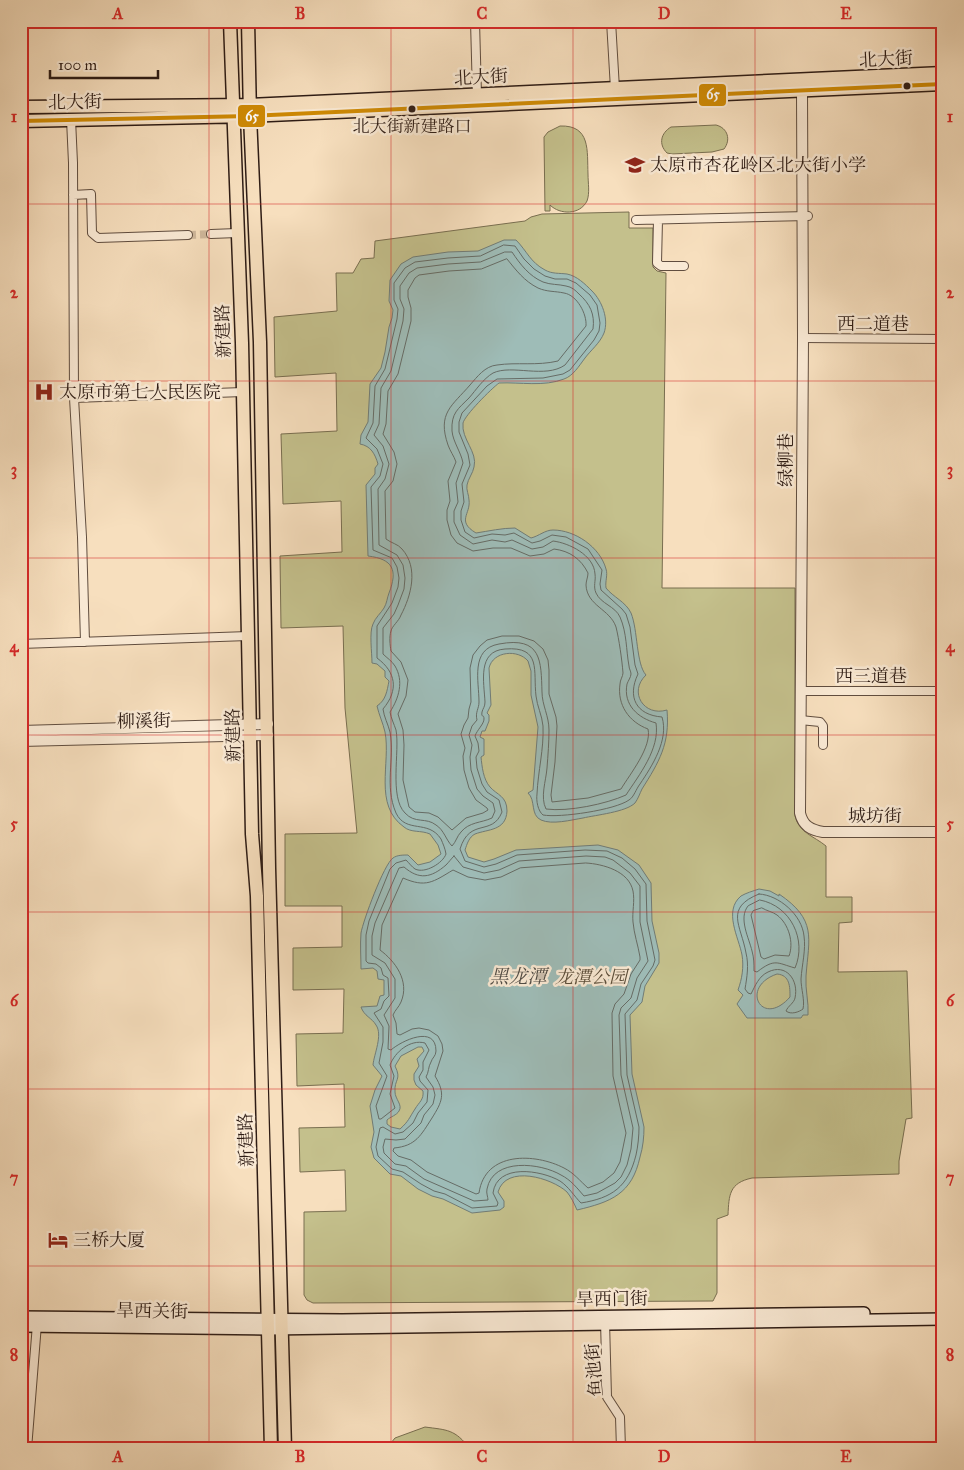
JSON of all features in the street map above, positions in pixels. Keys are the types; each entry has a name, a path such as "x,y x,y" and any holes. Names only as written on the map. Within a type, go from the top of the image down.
{"main road":[{"name":"新建路","path":"230,21 243,392 252,834 257,896 271,1449"},
{"name":"新建路","path":"248,21 260,342 269,868 285,1449"},
{"name":"北大街","path":"21,107 250,110 477,95 943,73"},
{"path":"250,110 804,91 943,84"},
{"name":"北大街","path":"21,121 71,120 232,110"},
{"name":"旱西门街","path":"605,1321 943,1312"},
{"name":"旱西关街","path":"21,1317 37,1322"},
{"name":"旱西门街","path":"282,1324 943,1319"},
{"name":"旱西关街","path":"21,1326 37,1322 282,1324"}],"street":[{"path":"475,21 477,95"},
{"path":"611,21 615,89"},
{"name":"绿柳巷","path":"804,91 806,337 803,720 806,815 808,824"},
{"path":"71,120 74,398 82,537 85,642"},
{"path":"73,195 91,194 92,234 98,238 188,235"},
{"path":"636,220 805,216"},
{"path":"658,220 657,263 660,266 684,266"},
{"path":"211,234 237,233"},
{"name":"西二道巷","path":"806,337 943,338"},
{"path":"74,398 243,392"},
{"path":"21,644 248,636"},
{"name":"西三道巷","path":"803,689 943,689"},
{"path":"803,720 820,722 822,726 822,745"},
{"name":"柳溪街","path":"21,741 268,729"},
{"name":"柳溪街","path":"21,730 250,730"},
{"name":"城坊街","path":"808,824 836,828 943,830"},
{"name":"鱼池街","path":"605,1321 607,1397 620,1417 621,1449"},
{"path":"27,1449 37,1322"}],"green space":[{"path":"716,125 726,132 728,138 724,149 712,152 672,154 667,153 662,146 663,135 671,127"},
{"path":"560,126 577,130 582,135 587,148 588,198 584,206 570,212 559,211 550,205 550,211 545,211 544,137 548,132"},
{"name":"龙潭公园","path":"629,212 629,228 653,228 653,267 657,271 666,273 662,588 795,588 795,816 803,830 826,846 826,897 852,897 852,922 839,923 838,972 907,971 912,1118 906,1119 899,1161 899,1174 752,1178 739,1183 730,1196 728,1215 717,1219 717,1293 713,1301 313,1303 307,1300 304,1295 304,1212 346,1211 345,1170 300,1172 299,1128 345,1127 344,1084 297,1086 296,1034 343,1033 344,989 293,990 293,948 342,947 342,906 285,906 285,834 357,833 345,708 343,626 281,628 280,556 342,552 341,501 283,504 281,434 337,431 336,373 275,377 274,317 337,311 336,273 353,273 361,259 374,258 375,241 525,221 542,214"},
{"path":"425,1427 455,1434 470,1449 386,1449 395,1438"}],"water":[{"name":"黑龙潭","path":"504,240 516,240 540,267 550,272 571,275 587,286 599,300 604,310 606,322 604,333 600,340 570,376 548,383 499,383 468,414 463,423 463,429 475,461 467,485 469,505 466,517 467,525 476,533 515,528 531,538 553,530 570,533 586,541 603,561 607,574 606,588 631,613 640,663 646,675 638,689 641,702 651,710 667,710 667,733 662,752 635,803 625,809 610,813 562,822 545,821 535,815 532,799 528,793 533,790 538,727 531,695 531,671 528,661 524,657 512,653 500,655 491,662 489,668 491,705 487,713 489,721 480,737 484,739 484,755 481,757 484,776 488,784 505,802 507,811 506,818 500,826 471,837 465,850 468,857 484,862 516,850 598,845 618,850 639,865 651,883 652,921 659,953 659,963 645,986 642,1002 630,1015 632,1074 644,1127 642,1150 632,1180 626,1188 600,1204 577,1210 567,1192 560,1187 541,1178 519,1176 510,1178 503,1183 498,1192 504,1201 504,1207 500,1210 472,1213 418,1189 401,1176 390,1174 374,1158 371,1147 374,1132 370,1106 382,1076 373,1065 379,1034 374,1023 361,1007 377,1006 380,996 384,995 384,980 378,979 377,971 373,968 361,969 361,933 379,881 393,858 408,855 418,865 430,862 441,854 438,845 430,834 407,829 395,818 389,807 386,795 385,732 377,706 387,692 389,681 385,677 385,671 377,664 372,663 371,637 374,622 386,604 392,585 393,572 388,563 368,556 366,485 375,474 375,468 378,464 372,451 360,444 361,435 368,422 370,384 381,368 392,318 393,310 389,301 390,280 401,264 413,257 448,252 478,251","holes":["418,1047 422,1047 424,1051 417,1059 419,1066 414,1074 416,1085 423,1091 422,1099 407,1122 400,1129 391,1127 387,1124 387,1120 397,1114 400,1109 395,1092 398,1077 395,1066 401,1056"]},
{"path":"759,889 770,891 779,896 779,894 791,903 800,912 808,930 806,981 808,1015 803,1015 801,1018 747,1018 737,1004 743,995 738,990 743,964 734,925 733,909 741,896","holes":["777,974 787,979 790,997 780,1006 771,1009 764,1007 759,1002 757,995 759,988 766,980"]}],"tunnel":[{"path":"188,235 211,234"}],"transit line":[{"name":"65","path":"21,121 250,116 943,84"}],"place":[{"name":"北大街新建路口","path":"412,109"},
{"name":"太原市杏花岭区北大街小学","path":"635,165"},
{"name":"太原市第七人民医院","path":"44,392"},
{"name":"三桥大厦","path":"58,1240"}]}
